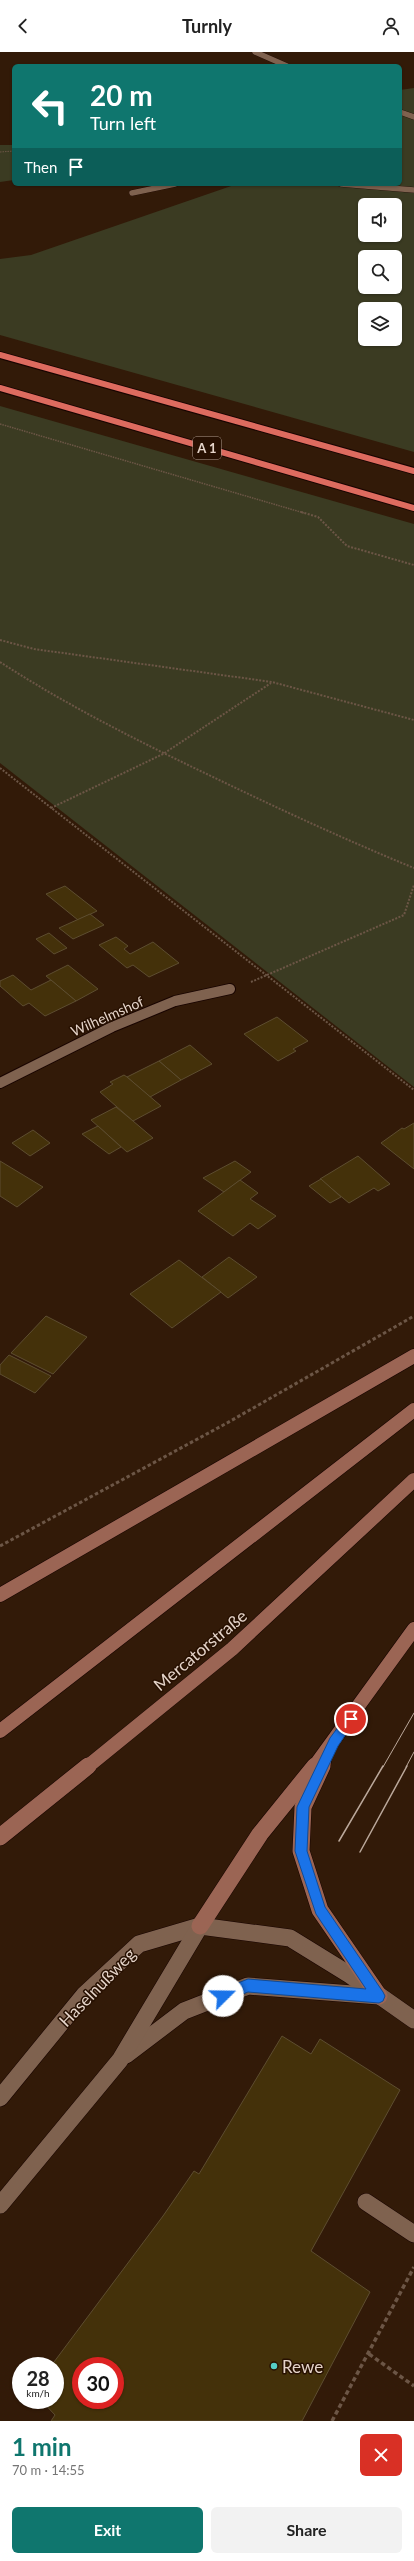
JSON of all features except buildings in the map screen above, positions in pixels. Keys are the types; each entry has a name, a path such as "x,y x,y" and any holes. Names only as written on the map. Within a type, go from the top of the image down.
{"highway":[{"name":"A 1","path":"0,355 414,471"},
{"name":"A 1","path":"0,388 414,508"}],"main road":[{"path":"0,1595 414,1356"},
{"path":"0,1731 414,1410"},
{"name":"Mercatorstraße","path":"0,1837 232,1649 414,1480"},
{"path":"200,1926 260,1834 334,1742 414,1629"},
{"path":"334,1742 303,1807 301,1851 320,1910 379,1996"}],"street":[{"path":"255,52 282,64"},
{"path":"402,113 414,117"},
{"path":"132,193 165,186"},
{"path":"365,186 414,190"},
{"name":"Wilhelmshof","path":"0,1083 112,1027 175,1002 230,989"},
{"path":"0,2205 120,2060 200,1926"},
{"name":"Haselnußweg","path":"0,2098 84,1995 139,1944 200,1926 290,1938 350,1975 414,2020"},
{"path":"120,2060 184,2011 248,1986 379,1996"},
{"path":"366,2202 414,2234"}],"path":[{"path":"0,152 12,151"},
{"path":"0,424 318,517 347,546 414,565"},
{"path":"0,640 34,649 272,682 414,720"},
{"path":"0,662 31,683 163,754 344,840 414,868"},
{"path":"51,808 163,754 272,682"},
{"path":"0,768 414,1090"},
{"path":"230,989 268,976 404,915 414,885"},
{"path":"0,1546 227,1423 414,1316"},
{"path":"332,2421 414,2268"},
{"path":"368,2354 414,2386"}],"shaded area":[{"path":"414,88 414,452 0,335 0,259 31,255 231,186 402,186 402,90"},
{"path":"0,145 12,145 12,180 0,182"},
{"path":"0,406 414,524 414,1087 0,763"}],"tram line":[{"path":"383,1767 414,1713"},
{"path":"406,1767 414,1752"},
{"path":"339,1841 383,1766"},
{"path":"360,1852 407,1766"}],"place":[{"name":"Rewe","path":"274,2366"}],"route":[{"path":"223,1996 248,1986 320,1990 379,1996 320,1910 301,1851 303,1807 334,1742 351,1719"}]}
